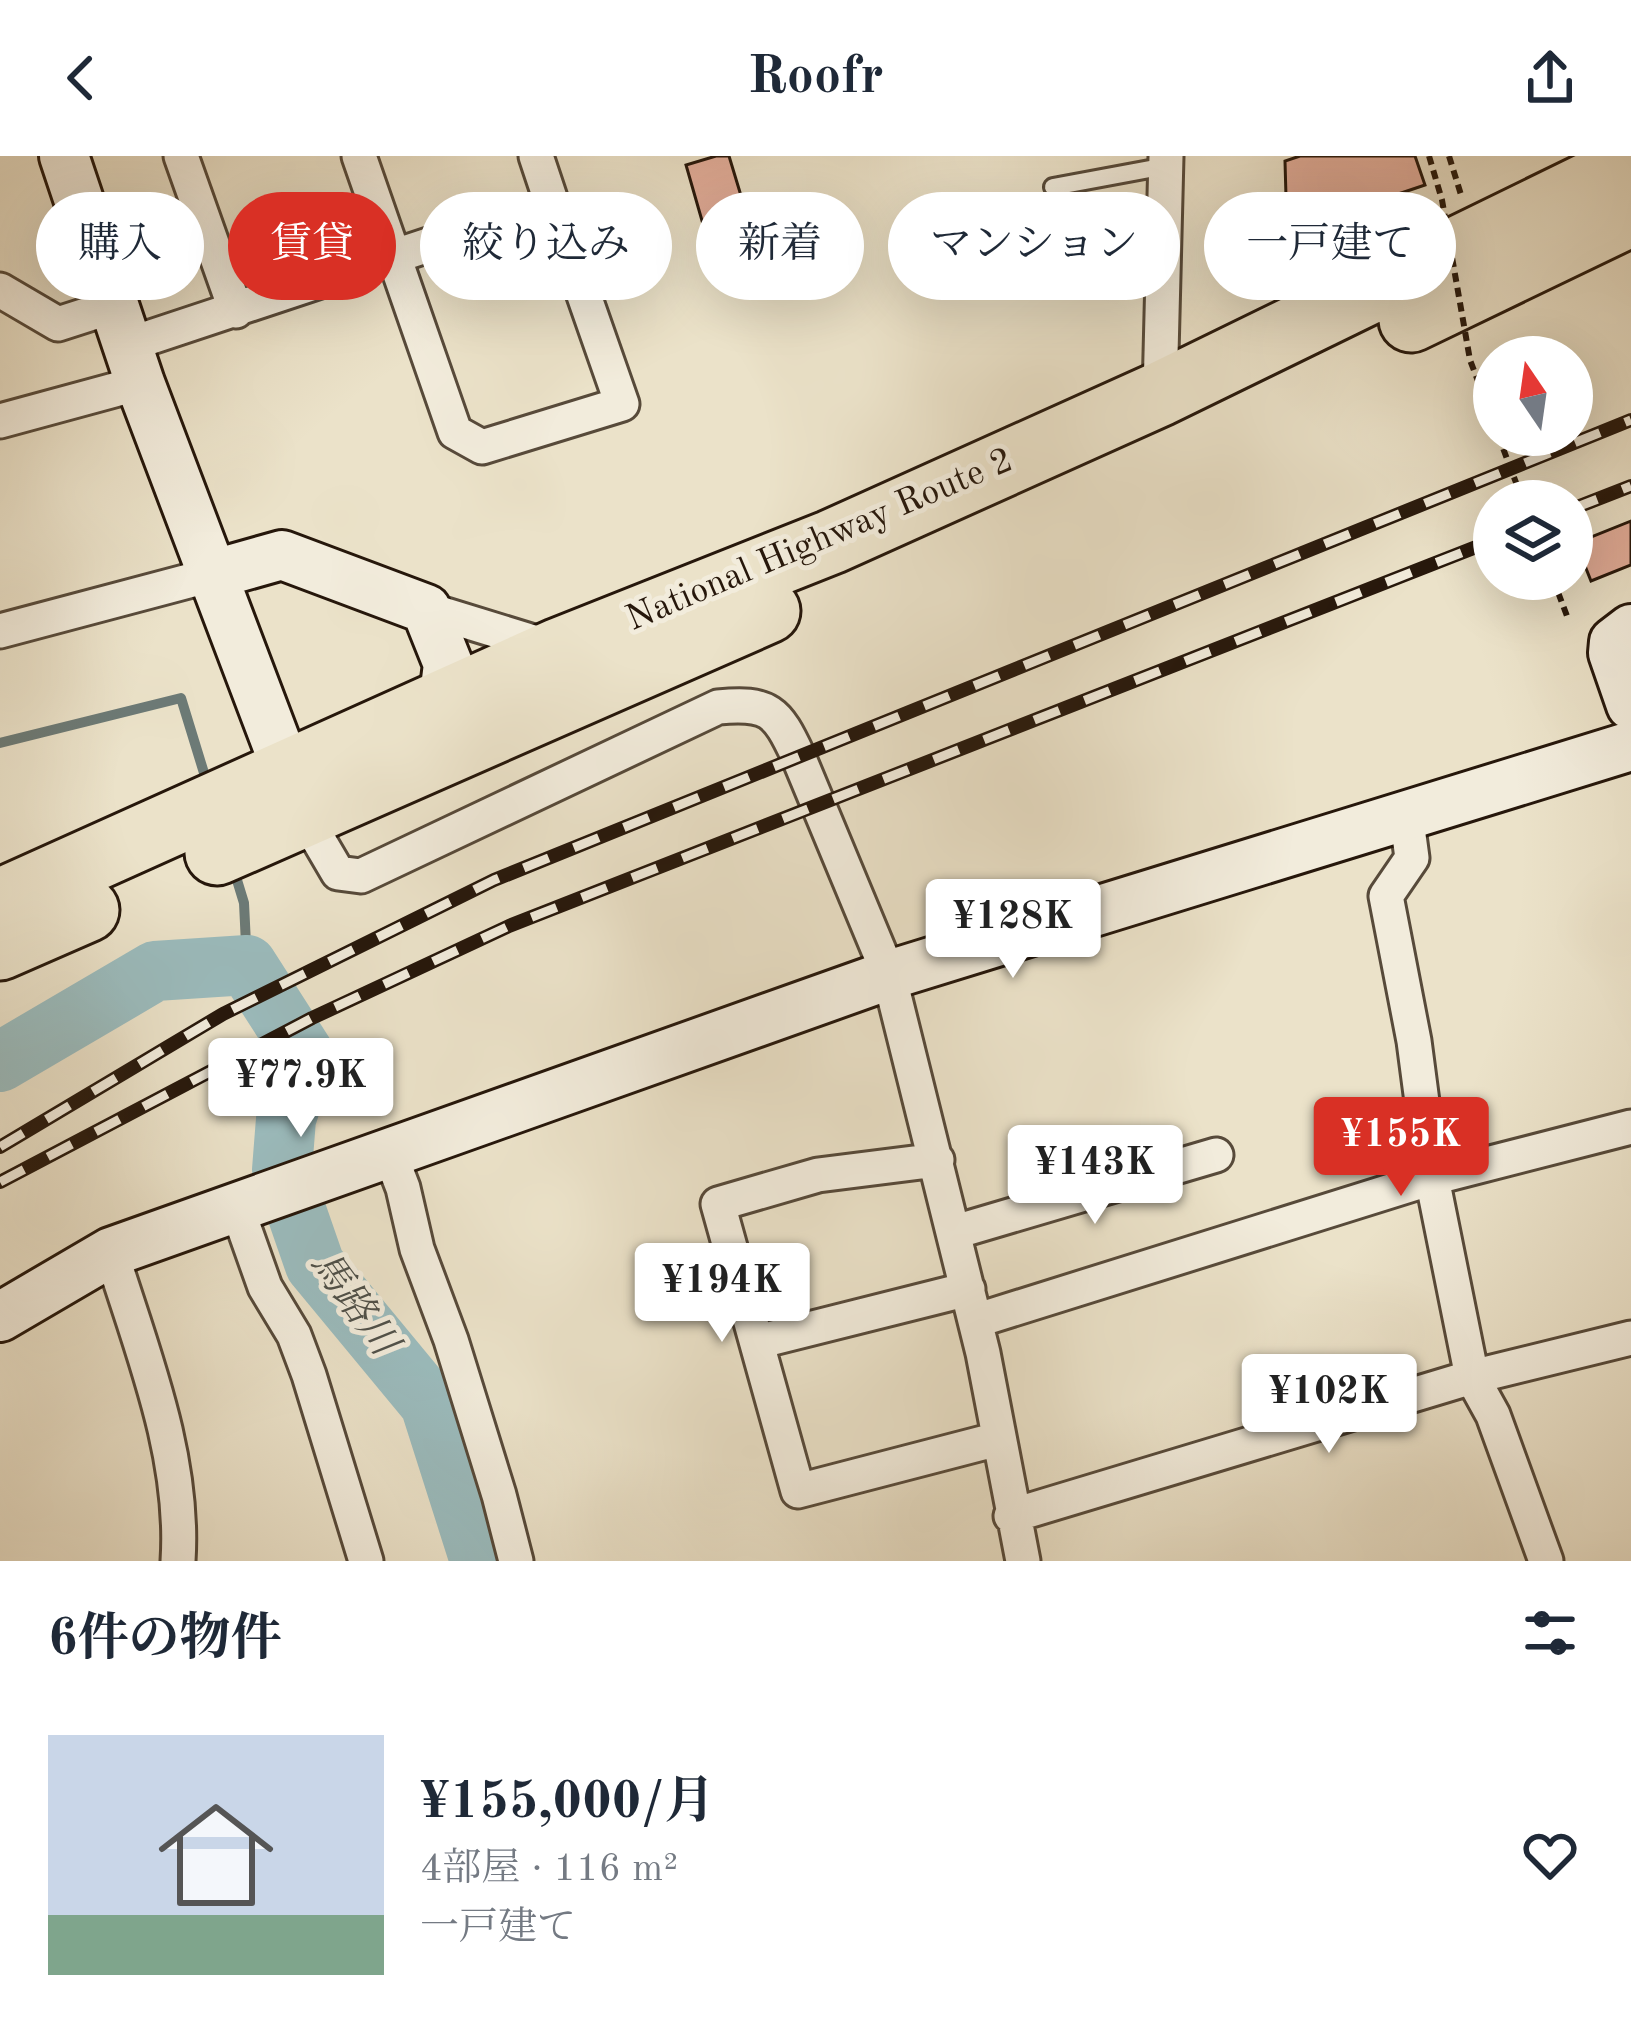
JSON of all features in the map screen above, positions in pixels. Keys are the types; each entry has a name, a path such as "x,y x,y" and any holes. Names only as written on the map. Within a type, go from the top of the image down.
{"highway":[{"name":"National Highway Route 2","path":"0,948 295,795 443,705 559,650 831,542 1160,394 1631,164"},
{"name":"National Highway Route 2","path":"0,901 295,795 1174,433 1631,214"}],"street":[{"path":"64,156 127,345 295,795 338,873 361,876 718,707 752,704 770,712 786,730 889,975 972,1305 1023,1561"},
{"path":"182,156 236,311"},
{"path":"359,156 372,192"},
{"path":"536,156 548,192"},
{"path":"1160,394 1166,161"},
{"path":"396,260 455,432 482,447 622,404 586,300"},
{"path":"0,290 58,324 127,345"},
{"path":"0,421 127,345 268,300"},
{"path":"0,632 282,555 426,609 559,650"},
{"path":"426,609 448,664 443,705"},
{"path":"1631,629 1614,642 1612,652 1631,705"},
{"path":"0,1316 111,1252 889,975 1631,746"},
{"path":"1406,813 1412,859 1386,896 1414,1041 1432,1178 1472,1377 1493,1415 1546,1561"},
{"path":"757,1342 972,1305 1631,1127"},
{"path":"955,1232 1216,1155"},
{"path":"383,1156 403,1188 417,1249 451,1340 516,1561"},
{"path":"938,1160 818,1174 718,1204 798,1491 998,1439"},
{"path":"246,1205 265,1287 294,1335 309,1375 366,1561"},
{"path":"111,1252 164,1424 180,1535 178,1561"},
{"path":"1011,1516 1472,1377 1631,1338"}],"lane":[{"path":"1053,187 1166,161"}],"path":[{"path":"1429,156 1442,200 1473,368"},
{"path":"1449,156 1460,190"},
{"path":"1561,600 1567,616"}],"building":[{"path":"729,156 740,192 696,192 696,200 686,165"},
{"path":"1300,156 1415,156 1425,185 1404,192 1286,192 1285,161"},
{"path":"1631,521 1631,565 1593,580 1593,536"}],"waterway":[{"path":"0,743 181,698 208,786"},
{"path":"233,867 244,903 247,965"},
{"name":"馬路川","path":"0,1062 155,971 247,965 306,1057 286,1119 282,1170 315,1265 430,1404 480,1561"}],"railway":[{"path":"0,1147 223,1014 494,880 1631,420"},
{"path":"1593,501 1631,486"},
{"path":"0,1182 312,1018 509,926 1473,548"}]}
